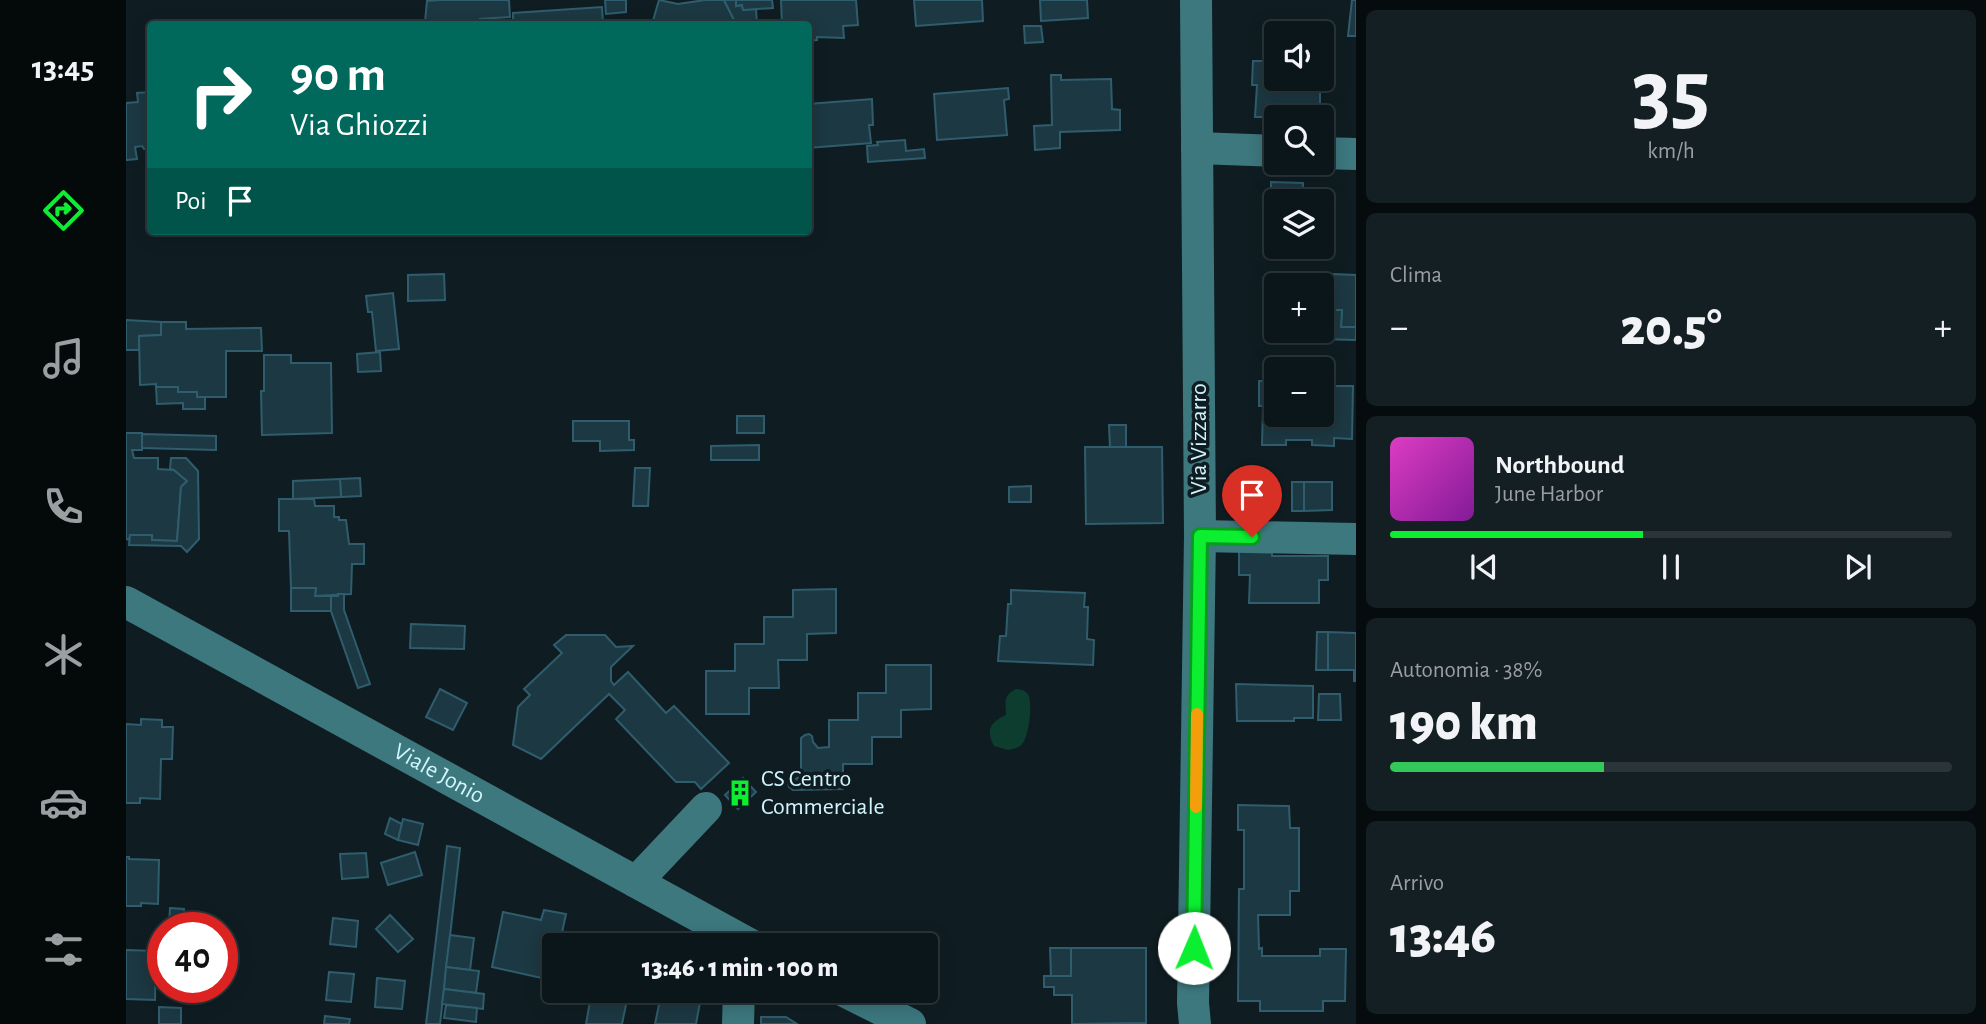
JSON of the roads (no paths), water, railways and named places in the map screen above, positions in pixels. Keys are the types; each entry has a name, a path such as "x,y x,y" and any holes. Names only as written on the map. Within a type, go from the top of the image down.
{"street":[{"name":"Via Vizzarro","path":"1190,1017 1200,536 1196,0"},
{"path":"1197,148 1264,151"},
{"path":"1334,153 1356,154"},
{"path":"1200,536 1356,539"},
{"name":"Viale Jonio","path":"126,602 636,881 726,933"},
{"path":"636,881 706,808"},
{"path":"738,1024 739,1003"},
{"path":"868,1003 910,1024"}],"place":[{"name":"CS Centro Commerciale","path":"740,793"}]}
